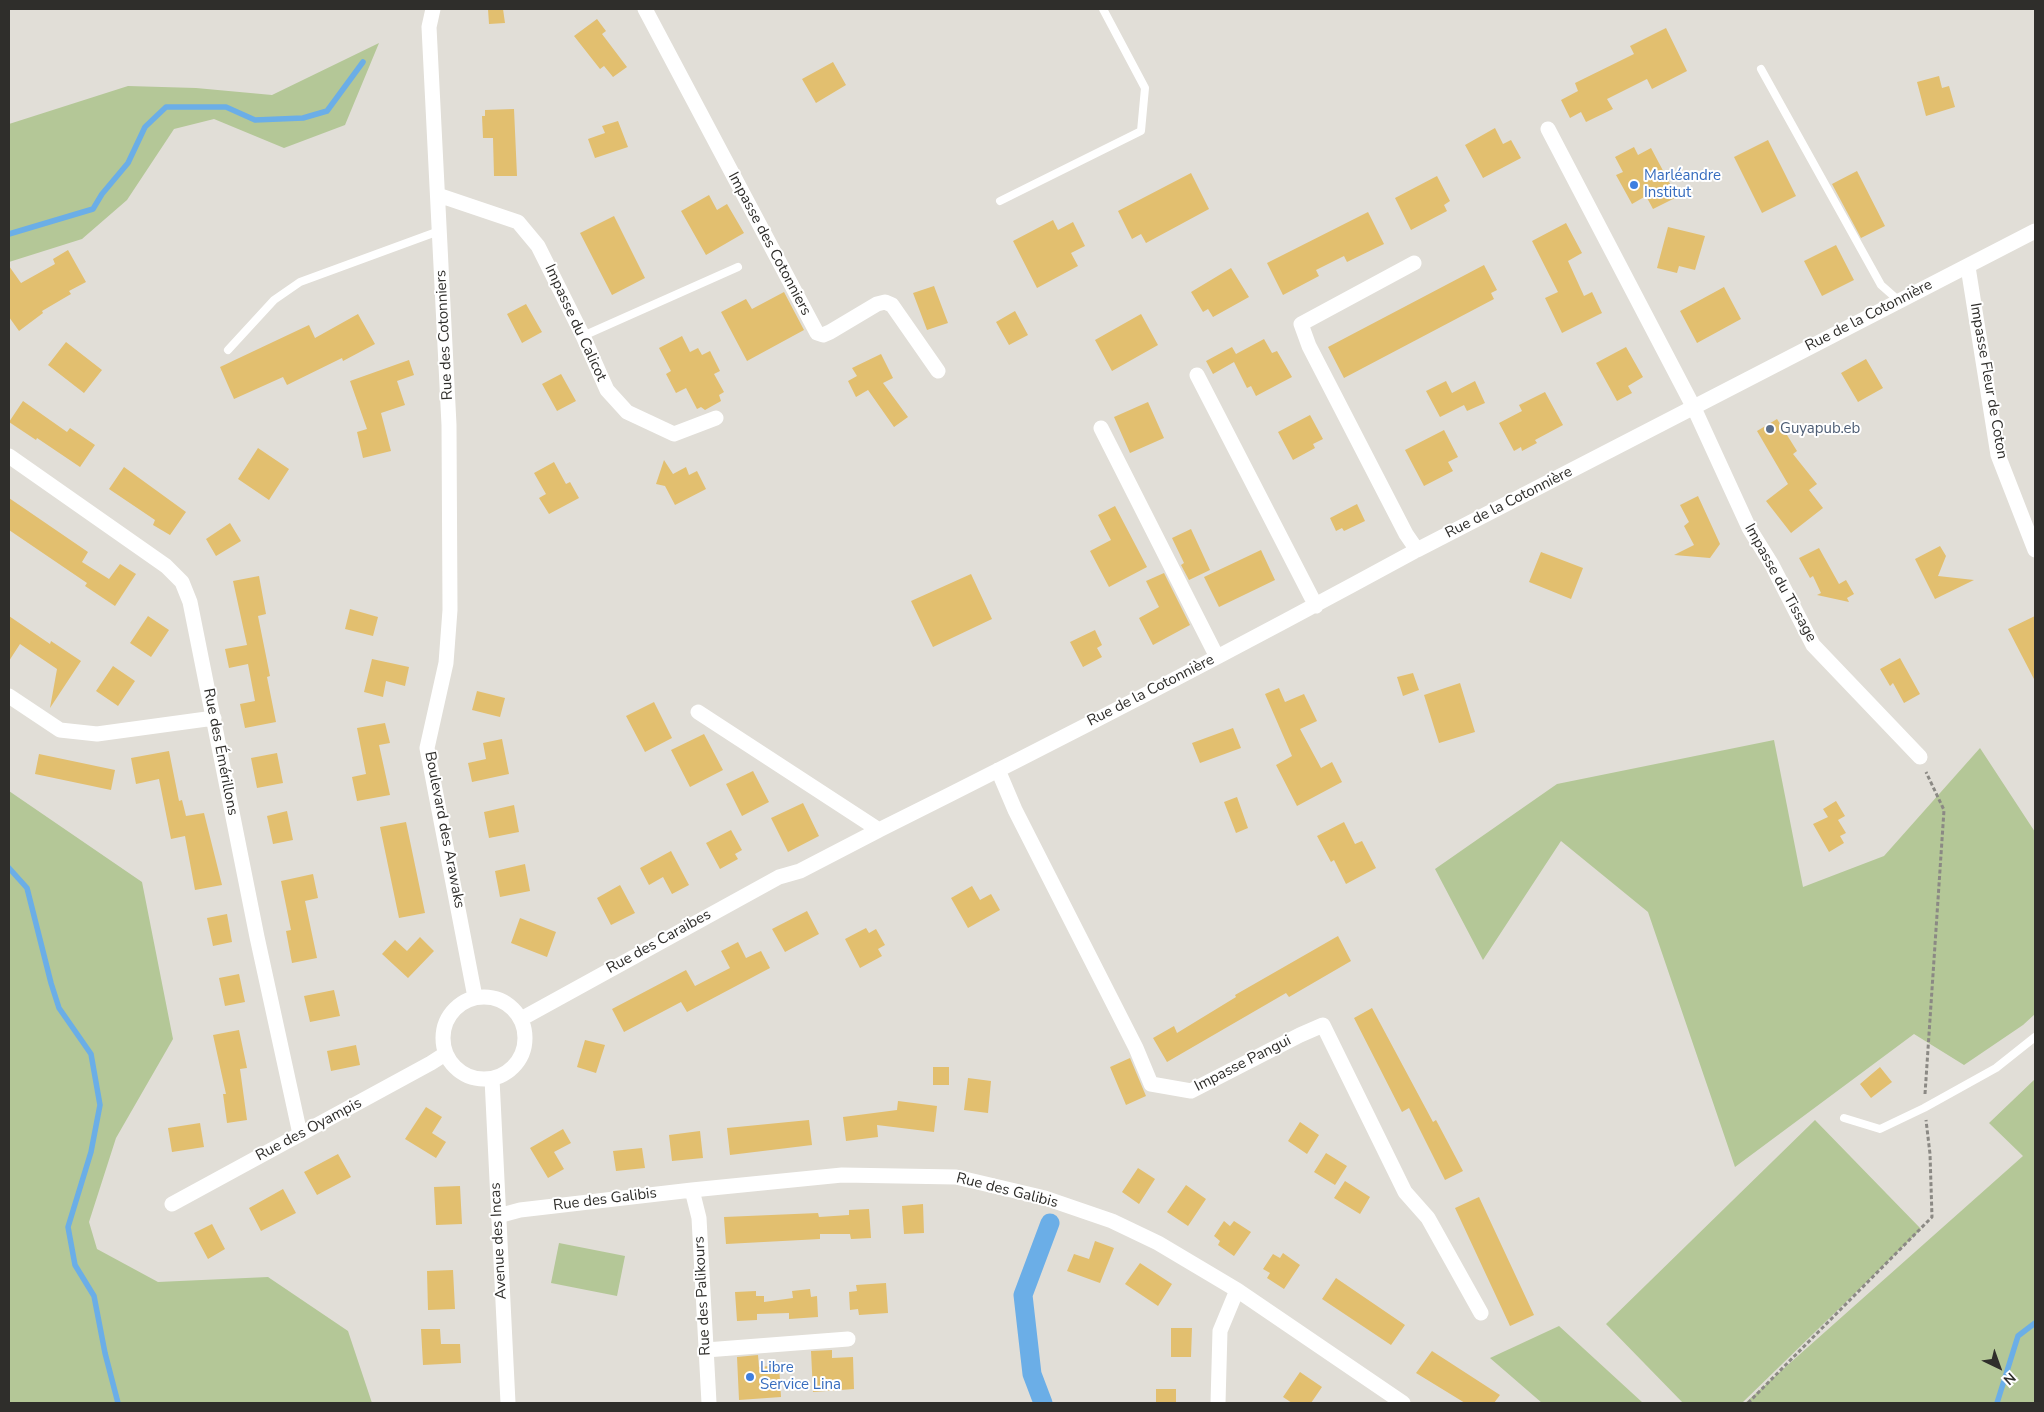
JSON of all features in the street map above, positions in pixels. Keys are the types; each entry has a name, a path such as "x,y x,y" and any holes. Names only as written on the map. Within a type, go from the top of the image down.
{"street":[{"name":"Rue des Cotonniers","path":"433,9 429,27 449,425 450,610 446,663"},
{"name":"Impasse des Cotonniers","path":"645,9 816,333 823,335 830,332 877,304 885,302 892,305 938,371"},
{"name":"Impasse du Tissage","path":"1548,129 1694,408 1749,528 1772,565 1813,645 1920,757"},
{"name":"Impasse du Calicot","path":"438,195 492,211 518,222 538,246 583,336 607,390 627,412 674,434 716,418"},
{"name":"Rue de la Cotonnière","path":"879,830 992,774 1316,606 1417,550 1694,408 1898,300 1968,267 2035,231"},
{"path":"1414,263 1301,324 1309,346 1406,534 1417,550"},
{"name":"Impasse Fleur de Coton","path":"1968,267 1998,454 2035,550"},
{"path":"1197,375 1316,606"},
{"path":"1101,428 1217,657"},
{"name":"Rue des Émérillons","path":"9,456 166,566 182,582 190,602 257,937 300,1134"},
{"name":"Boulevard des Arawaks","path":"446,663 427,748 475,997"},
{"path":"9,696 60,730 97,734 214,718"},
{"path":"698,712 879,830"},
{"name":"Impasse Pangui","path":"992,774 1015,810 1136,1048 1151,1084 1191,1091 1323,1025 1404,1192 1428,1218 1481,1313"},
{"name":"Rue des Caraibes","path":"521,1019 779,877 800,871 879,830"},
{"path":"486,996 507,1003 521,1019 526,1034 524,1049 517,1062 506,1073 492,1079 481,1080 469,1077 455,1068 445,1054 442,1039 444,1025 451,1012 462,1003 475,997 486,996"},
{"name":"Rue des Oyampis","path":"172,1204 445,1054"},
{"name":"Avenue des Incas","path":"492,1079 508,1403"},
{"name":"Rue des Galibis","path":"498,1216 520,1210 842,1175 956,1177 1045,1198 1112,1221 1158,1243 1238,1290 1403,1403"},
{"name":"Rue des Palikours","path":"692,1190 699,1218 709,1403"},
{"path":"1218,1403 1220,1331 1238,1290"},
{"path":"706,1350 848,1339"}],"lane":[{"path":"1000,200 1141,130 1145,88 1104,9"},
{"path":"1761,69 1881,285 1898,300"},
{"path":"228,350 274,300 300,282 439,231"},
{"path":"583,336 738,267"},
{"path":"1844,1118 1880,1129 1924,1108 1996,1068 2035,1037"}],"path":[{"path":"1748,1403 1932,1217 1930,1154 1924,1108 1944,810 1920,757"}],"green space":[{"path":"379,43 345,125 284,148 214,119 174,129 127,200 82,239 9,262 9,124 128,86 196,88 272,95"},
{"path":"1774,740 1803,887 1884,856 1980,748 2035,832 2035,1014 2023,1025 1964,1065 1914,1034 1735,1167 1648,912 1561,841 1483,960 1435,869 1557,784"},
{"path":"9,791 142,882 173,1039 116,1138 89,1222 97,1249 158,1282 268,1277 348,1331 372,1403 9,1403"},
{"path":"2035,1079 2035,1403 1745,1403 2023,1156 1989,1123"},
{"path":"1815,1120 1921,1229 1742,1403 1683,1403 1606,1324"},
{"path":"559,1243 625,1256 617,1296 551,1283"},
{"path":"1559,1326 1643,1403 1542,1403 1490,1358"}],"building":[{"path":"488,9 503,9 505,23 489,24"},
{"path":"597,19 606,31 602,34 627,67 613,77 604,66 600,69 574,36"},
{"path":"1666,28 1687,71 1652,89 1647,79 1607,99 1613,109 1586,122 1581,112 1570,118 1561,100 1578,91 1575,83 1634,54 1630,46"},
{"path":"833,62 846,85 816,103 802,79"},
{"path":"1939,76 1942,88 1949,86 1955,107 1926,116 1917,82"},
{"path":"514,109 517,176 494,176 493,138 483,138 482,116 485,116 485,110"},
{"path":"618,121 628,147 595,158 588,139 605,133 602,126"},
{"path":"1495,128 1503,144 1511,140 1521,158 1483,178 1465,145"},
{"path":"1768,140 1796,196 1762,213 1734,157"},
{"path":"1634,147 1638,155 1651,148 1677,197 1653,209 1646,196 1632,204 1616,175 1623,172 1615,157"},
{"path":"1857,171 1885,226 1861,238 1832,184"},
{"path":"1191,173 1209,209 1146,243 1141,234 1132,239 1118,211"},
{"path":"1437,176 1450,201 1444,205 1447,211 1411,230 1395,198"},
{"path":"709,195 717,210 727,204 744,233 706,255 681,211"},
{"path":"1368,212 1384,244 1347,262 1344,256 1316,270 1319,276 1283,295 1267,263"},
{"path":"614,216 645,278 612,295 580,233"},
{"path":"1053,220 1058,230 1073,222 1085,246 1071,253 1078,266 1037,288 1013,241"},
{"path":"1566,223 1582,253 1568,261 1584,296 1592,292 1602,313 1562,333 1545,298 1558,292 1532,241"},
{"path":"1668,227 1705,236 1695,270 1679,266 1677,273 1657,268"},
{"path":"1836,245 1854,280 1822,296 1804,261"},
{"path":"68,250 86,282 69,291 71,294 42,311 43,313 19,331 9,317 9,266 21,283 55,264 53,259"},
{"path":"1484,265 1497,290 1491,293 1494,299 1344,378 1328,347"},
{"path":"1231,268 1249,297 1213,317 1208,309 1203,312 1191,292"},
{"path":"934,286 948,323 927,330 913,293"},
{"path":"1724,287 1741,319 1697,343 1680,311"},
{"path":"784,292 804,330 747,361 721,312 746,299 752,309"},
{"path":"526,304 542,332 522,343 507,314"},
{"path":"1015,311 1028,335 1009,345 996,322"},
{"path":"358,314 375,344 343,361 342,358 287,385 283,377 234,399 220,367 309,325 315,338"},
{"path":"1141,314 1158,345 1112,371 1095,340"},
{"path":"682,336 690,352 698,348 702,355 710,351 720,371 714,374 724,392 719,395 721,401 705,410 701,407 697,409 686,388 676,393 666,374 671,371 659,348"},
{"path":"1264,339 1272,353 1277,351 1292,377 1256,396 1251,386 1247,388 1234,362 1213,374 1206,361 1232,347 1236,354"},
{"path":"66,342 102,370 84,393 48,365"},
{"path":"1626,347 1643,377 1628,386 1632,393 1617,401 1596,363"},
{"path":"881,354 893,378 883,383 908,417 894,427 868,390 856,397 848,381 857,376 852,368"},
{"path":"1866,359 1883,388 1858,402 1841,373"},
{"path":"409,360 414,375 397,381 405,405 381,413 391,451 363,458 357,432 367,429 350,381"},
{"path":"561,374 576,401 557,411 542,384"},
{"path":"1446,381 1452,393 1475,381 1485,403 1467,411 1464,405 1440,417 1426,391"},
{"path":"1545,392 1563,425 1535,440 1537,443 1522,451 1521,447 1514,451 1499,423 1522,411 1519,405"},
{"path":"23,401 67,432 70,428 95,445 80,467 9,422"},
{"path":"1148,402 1164,438 1130,453 1114,417"},
{"path":"1310,415 1323,439 1313,444 1315,448 1293,460 1278,432"},
{"path":"1777,419 1797,451 1793,454 1817,484 1809,490 1823,508 1791,533 1766,501 1788,484 1757,431"},
{"path":"1444,430 1458,457 1448,462 1453,471 1424,486 1405,450"},
{"path":"258,448 289,469 269,500 238,479"},
{"path":"664,460 673,474 686,467 689,475 697,471 706,489 675,505 665,486 656,484"},
{"path":"554,462 566,484 570,482 579,498 549,514 539,498 546,494 534,473"},
{"path":"124,467 186,512 170,535 153,525 155,520 109,489"},
{"path":"1698,496 1720,544 1710,558 1674,555 1694,545 1684,526 1689,522 1680,505"},
{"path":"9,498 88,552 82,562 109,579 120,564 136,574 115,606 85,586 87,583 9,530"},
{"path":"1357,504 1365,521 1344,531 1342,528 1336,531 1330,518"},
{"path":"1115,506 1147,567 1109,587 1090,551 1111,540 1098,515"},
{"path":"230,523 241,541 216,556 206,539"},
{"path":"1191,529 1210,570 1189,580 1181,565 1184,563 1172,538"},
{"path":"1940,546 1946,556 1938,576 1974,580 1935,599 1915,559"},
{"path":"1819,548 1839,584 1846,580 1854,594 1847,598 1849,602 1817,595 1821,593 1813,576 1810,578 1799,558"},
{"path":"1261,550 1275,580 1219,607 1204,577"},
{"path":"1541,552 1583,568 1571,599 1529,582"},
{"path":"1164,573 1190,625 1153,645 1139,618 1159,607 1146,581"},
{"path":"971,574 992,619 933,647 911,601"},
{"path":"259,576 266,614 258,616 270,676 267,677 276,722 245,728 240,704 255,701 248,664 229,668 225,649 247,645 233,581"},
{"path":"350,609 378,617 373,636 345,629"},
{"path":"9,616 50,644 51,641 81,661 50,708 57,669 20,644 9,661"},
{"path":"148,616 169,630 151,657 130,643"},
{"path":"2035,616 2035,681 2008,629"},
{"path":"1095,630 1102,645 1097,648 1102,657 1083,667 1070,642"},
{"path":"1900,658 1920,694 1904,703 1893,683 1890,686 1880,669"},
{"path":"372,659 409,667 405,686 386,681 383,697 364,692"},
{"path":"113,666 135,681 118,706 96,691"},
{"path":"1413,673 1419,690 1403,696 1397,677"},
{"path":"1460,683 1475,732 1439,743 1424,695"},
{"path":"1279,688 1285,702 1304,694 1317,721 1300,729 1321,768 1332,762 1342,782 1297,806 1276,765 1292,756 1265,694"},
{"path":"477,691 505,698 500,717 472,710"},
{"path":"654,702 672,738 645,752 626,716"},
{"path":"385,723 390,743 379,745 390,795 357,801 352,777 366,774 357,728"},
{"path":"1233,728 1241,748 1200,763 1192,743"},
{"path":"704,734 723,770 690,787 671,750"},
{"path":"502,739 509,774 472,782 468,763 486,759 483,743"},
{"path":"169,751 179,801 182,800 186,816 204,813 222,885 195,890 185,836 171,839 159,779 136,784 131,758"},
{"path":"277,753 283,783 257,788 251,758"},
{"path":"39,754 115,770 111,790 35,774"},
{"path":"753,771 769,802 742,816 726,784"},
{"path":"1237,797 1248,828 1236,833 1224,802"},
{"path":"1836,801 1845,816 1838,820 1846,833 1840,836 1844,843 1829,852 1813,824 1828,817 1823,809"},
{"path":"803,803 819,836 788,852 771,818"},
{"path":"514,805 519,832 489,838 484,812"},
{"path":"287,811 293,840 273,844 267,816"},
{"path":"406,822 425,913 399,918 380,827"},
{"path":"1344,822 1355,844 1362,841 1376,868 1346,884 1334,860 1331,862 1317,836"},
{"path":"731,830 742,850 735,854 738,859 720,869 706,843"},
{"path":"671,851 689,885 672,894 663,877 649,885 640,868"},
{"path":"525,864 530,891 500,897 495,871"},
{"path":"313,874 318,898 305,901 317,958 292,963 286,931 291,930 281,881"},
{"path":"620,885 635,913 611,925 597,898"},
{"path":"972,886 980,900 991,894 1000,910 968,928 951,898"},
{"path":"807,911 819,934 785,952 772,929"},
{"path":"227,914 232,942 213,946 207,918"},
{"path":"520,918 556,932 547,957 511,943"},
{"path":"866,928 869,933 876,929 885,945 878,949 882,956 860,968 845,939"},
{"path":"1338,936 1351,961 1289,997 1286,993 1167,1062 1153,1038 1174,1026 1177,1033 1236,997 1235,995"},
{"path":"420,937 434,951 408,978 382,954 395,940 407,951"},
{"path":"738,942 746,958 761,951 770,968 687,1012 681,1002 624,1032 612,1009 686,970 695,986 730,968 721,951"},
{"path":"239,974 245,1002 225,1006 219,978"},
{"path":"334,990 340,1016 310,1022 304,996"},
{"path":"1372,1008 1433,1122 1436,1120 1463,1171 1445,1180 1409,1108 1402,1112 1354,1018"},
{"path":"239,1030 247,1068 240,1069 247,1120 227,1123 223,1094 226,1094 213,1035"},
{"path":"585,1040 605,1045 596,1073 577,1067"},
{"path":"356,1045 360,1065 331,1071 327,1051"},
{"path":"1130,1058 1146,1096 1126,1105 1110,1067"},
{"path":"933,1067 949,1067 949,1085 933,1085"},
{"path":"1880,1067 1892,1082 1871,1098 1860,1084"},
{"path":"968,1078 991,1081 988,1113 964,1110"},
{"path":"898,1101 937,1106 934,1132 877,1125 878,1137 846,1141 843,1117 897,1110"},
{"path":"426,1107 442,1117 432,1133 446,1142 436,1158 405,1139"},
{"path":"809,1120 812,1145 730,1155 727,1128"},
{"path":"1300,1122 1319,1135 1307,1154 1288,1141"},
{"path":"200,1123 204,1147 172,1152 168,1128"},
{"path":"563,1129 571,1143 554,1152 564,1169 548,1178 530,1148"},
{"path":"700,1131 703,1158 672,1161 669,1135"},
{"path":"642,1148 645,1168 616,1171 613,1151"},
{"path":"1326,1153 1347,1166 1335,1185 1314,1172"},
{"path":"338,1154 351,1177 317,1195 304,1172"},
{"path":"1138,1168 1155,1179 1139,1204 1122,1192"},
{"path":"1345,1181 1370,1197 1360,1214 1334,1198"},
{"path":"1186,1185 1206,1199 1188,1226 1167,1212"},
{"path":"460,1186 462,1224 436,1225 434,1187"},
{"path":"283,1189 296,1213 261,1231 249,1208"},
{"path":"1479,1197 1534,1315 1510,1326 1455,1208"},
{"path":"923,1204 924,1233 904,1234 902,1206"},
{"path":"869,1209 871,1238 851,1239 850,1234 820,1234 820,1239 726,1244 724,1217 818,1213 819,1217 849,1215 849,1210"},
{"path":"1224,1221 1230,1226 1234,1221 1251,1232 1234,1256 1218,1245 1220,1241 1214,1236"},
{"path":"212,1224 225,1249 208,1259 194,1233"},
{"path":"1095,1241 1114,1248 1100,1283 1067,1271 1074,1254 1089,1259"},
{"path":"1283,1253 1300,1265 1284,1289 1267,1278 1270,1273 1263,1269 1273,1254 1280,1258"},
{"path":"1140,1263 1172,1284 1158,1306 1125,1284"},
{"path":"453,1270 455,1309 428,1310 427,1271"},
{"path":"1336,1278 1405,1325 1391,1345 1322,1299"},
{"path":"886,1283 888,1313 859,1315 858,1309 850,1310 849,1292 857,1291 856,1285"},
{"path":"810,1289 811,1297 817,1296 818,1317 789,1319 789,1313 757,1314 757,1320 737,1321 735,1292 756,1291 756,1296 764,1296 764,1302 793,1298 792,1291"},
{"path":"1171,1328 1192,1328 1191,1357 1171,1357"},
{"path":"421,1329 440,1329 441,1344 460,1344 461,1363 423,1365"},
{"path":"832,1350 832,1358 853,1357 854,1389 813,1392 811,1351"},
{"path":"1432,1351 1500,1395 1494,1403 1465,1403 1416,1373"},
{"path":"758,1355 759,1367 779,1365 781,1397 739,1400 737,1357"},
{"path":"1300,1372 1322,1387 1311,1403 1292,1403 1283,1397"},
{"path":"1156,1389 1176,1389 1176,1403 1156,1403"}],"waterway":[{"path":"9,234 93,209 102,194 128,163 145,127 166,107 226,107 255,120 303,118 327,111 363,62"},
{"path":"9,868 27,888 59,1008 91,1054 100,1105 91,1152 68,1227 75,1265 94,1296 105,1353 118,1403"},
{"path":"1043,1403 1032,1374 1023,1295 1050,1223"},
{"path":"1997,1403 2018,1336 2035,1323"}],"place":[{"name":"Marléandre Institut","path":"1634,185"},
{"name":"Guyapub.eb","path":"1770,429"},
{"name":"Libre Service Lina","path":"750,1377"}]}
